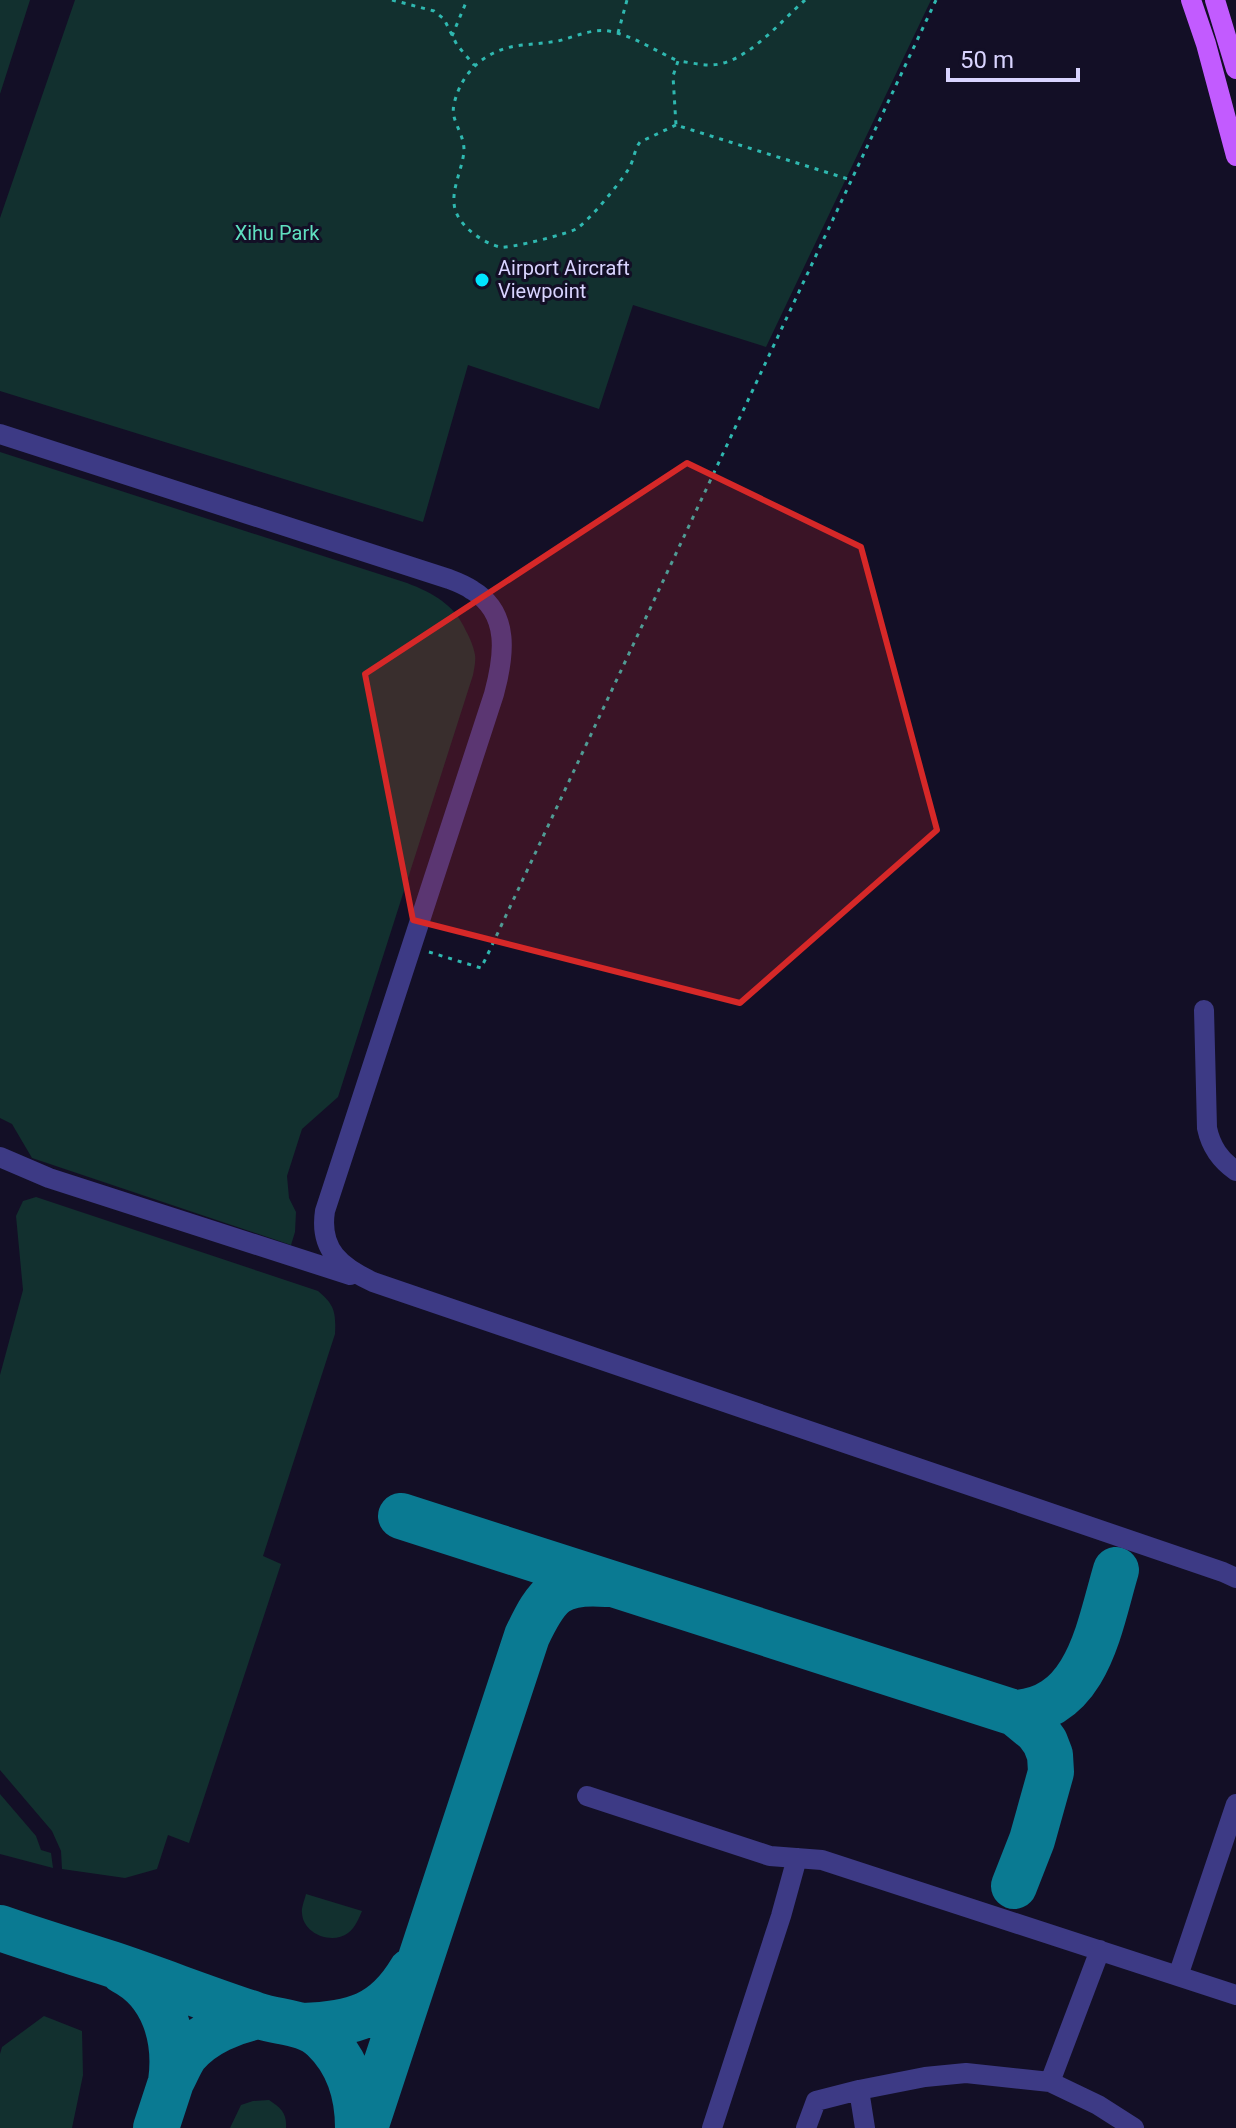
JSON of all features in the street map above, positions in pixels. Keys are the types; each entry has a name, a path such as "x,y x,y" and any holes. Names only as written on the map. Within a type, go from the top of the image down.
{"main road":[{"path":"1191,0 1236,156"},
{"path":"1215,0 1236,69"}],"lane":[{"path":"0,434 449,579 473,590 496,614 503,645 500,674 324,1219 327,1239 335,1258 354,1273 373,1282"},
{"path":"1204,1010 1209,1140 1216,1153 1236,1171"},
{"path":"0,1157 49,1178 373,1282 1236,1578"},
{"path":"587,1796 770,1856 822,1860 1236,1995"},
{"path":"1178,1976 1236,1804"},
{"path":"712,2128 797,1858"},
{"path":"1050,2082 1100,1950"},
{"path":"806,2128 816,2101 925,2077 966,2073 1050,2082 1098,2105 1134,2128"},
{"path":"859,2090 865,2128"}],"path":[{"path":"392,0 434,11 444,19 457,45 474,65"},
{"path":"452,36 467,0"},
{"path":"618,33 627,0"},
{"path":"805,0 761,40 735,58 712,65 678,61 618,33 603,30 587,31 554,42 494,51 474,65 459,87 452,114 464,152 454,196 455,210 473,234 502,248 558,235 576,228 593,212 630,168 640,142 676,125 851,180"},
{"path":"411,946 481,968 936,0"},
{"path":"676,125 673,76 678,61"}],"highlighted area":[{"path":"687,463 861,547 937,830 740,1003 413,920 365,674"}],"green space":[{"path":"0,0 30,0 0,94"},
{"name":"Xihu Park","path":"75,0 931,0 766,347 633,305 599,409 468,365 423,522 0,391 0,218"},
{"path":"0,452 407,583 449,607 472,643 475,657 473,675 338,1097 302,1129 287,1176 289,1198 296,1212 291,1245 32,1158 12,1124 0,1118"},
{"path":"36,1197 318,1291 331,1305 335,1315 335,1334 263,1556 281,1564 189,1843 168,1835 157,1869 125,1878 62,1869 61,1851 52,1831 0,1770 0,1375 23,1290 16,1216 23,1201"},
{"path":"0,1794 36,1836 41,1850 51,1853 53,1868 0,1854"},
{"path":"306,1894 362,1911 355,1926 348,1933 334,1938 313,1932 307,1927 302,1911"},
{"path":"44,2016 82,2031 83,2075 72,2128 0,2128 2,2047"},
{"path":"269,2100 282,2111 286,2128 230,2128 241,2105"}],"taxiway":[{"path":"401,1516 1015,1713 1045,1742 1051,1772 1032,1840 1014,1886"},
{"path":"1015,1713 1040,1708 1059,1697 1075,1681 1096,1639 1116,1570"},
{"path":"365,2128 527,1636 541,1610 556,1593 576,1585 607,1584"},
{"path":"0,1928 317,2033 332,2048 350,2080 358,2128"},
{"path":"123,1971 149,1991 165,2018 172,2049 171,2082 186,2054 201,2040 229,2025 259,2016"},
{"path":"303,2026 337,2023 366,2015 390,1998 411,1971"},
{"path":"156,2128 171,2082"}],"place":[{"name":"Airport Aircraft Viewpoint","path":"482,280"}]}
